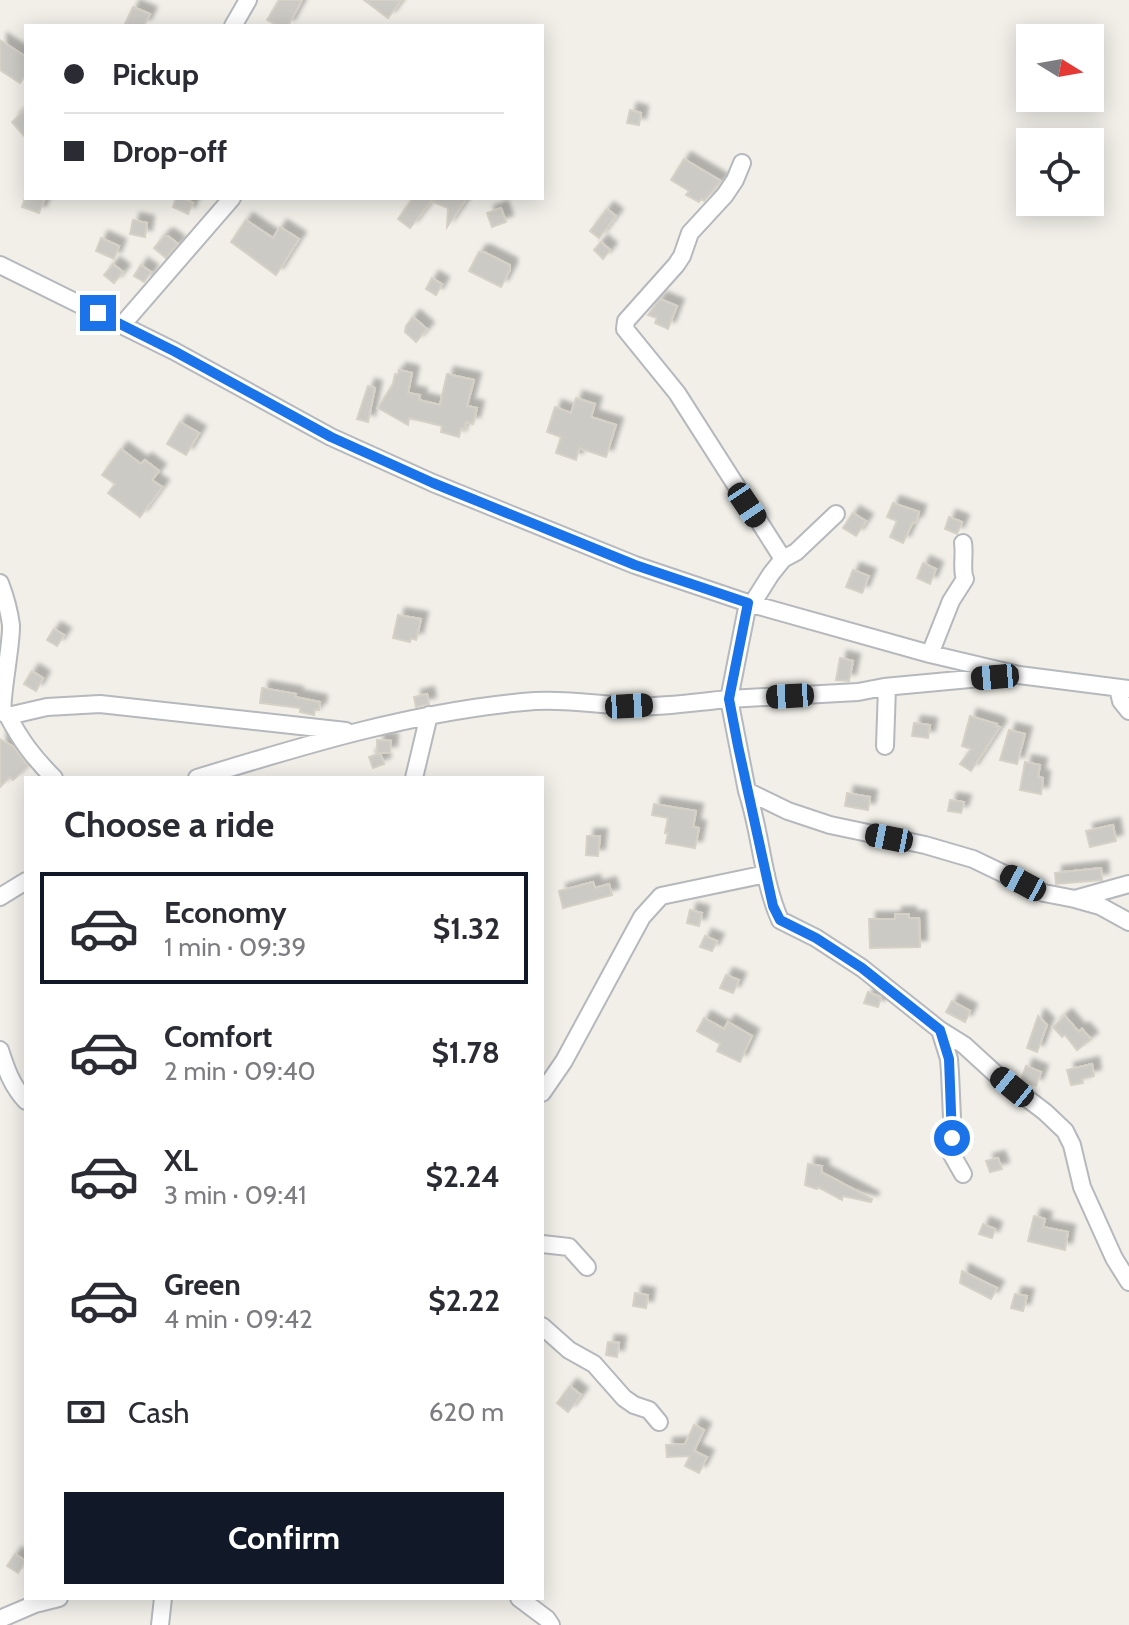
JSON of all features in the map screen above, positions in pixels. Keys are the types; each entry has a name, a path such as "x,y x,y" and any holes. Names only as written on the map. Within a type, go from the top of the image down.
{"street":[{"path":"234,24 248,0"},
{"path":"742,163 725,195 690,233 676,265 626,321 625,329 677,393 783,559"},
{"path":"122,325 230,200"},
{"path":"0,265 122,325 331,437 433,483 635,565 829,627 930,654 1019,675 1124,688 1121,701 1129,711"},
{"path":"836,514 796,552 783,559 750,603 729,699 769,893 780,920 816,938 862,968 940,1030 964,1045 1065,1131 1072,1145 1082,1187 1114,1258 1129,1282"},
{"path":"930,654 951,601 965,579 963,543"},
{"path":"0,583 11,628 1,708 35,759 52,776"},
{"path":"204,776 299,747 429,715 535,701 629,706 858,692 1019,675"},
{"path":"885,746 887,687"},
{"path":"8,716 47,707 100,704 357,732"},
{"path":"414,776 429,715"},
{"path":"747,791 788,811 830,825 946,851 992,867 1044,893 1100,906 1129,922"},
{"path":"544,1090 564,1061 642,917 661,896 766,874"},
{"path":"0,897 24,882"},
{"path":"1075,899 1129,884"},
{"path":"940,1030 949,1059 951,1153 963,1174"},
{"path":"0,1050 6,1070 24,1099"},
{"path":"544,1244 569,1247 587,1267"},
{"path":"544,1328 562,1345 601,1369 624,1398 649,1410 659,1422"},
{"path":"0,1619 51,1600"},
{"path":"160,1625 163,1600"},
{"path":"522,1600 551,1625"}],"building":[{"path":"279,0 302,0 289,24 275,24 267,20"},
{"path":"364,0 401,0 388,18"},
{"path":"133,7 150,14 145,24 125,24"},
{"path":"0,40 24,56 24,77 20,83 0,70"},
{"path":"630,110 641,113 639,125 627,123"},
{"path":"24,111 24,136 12,122"},
{"path":"684,159 721,181 704,201 701,199 699,202 686,195 689,191 671,180"},
{"path":"24,200 44,200 39,213 22,207"},
{"path":"175,200 193,203 188,214 173,207"},
{"path":"412,200 466,200 447,227 448,208 431,201 410,228 398,219"},
{"path":"501,208 506,222 492,227 487,213"},
{"path":"607,209 616,216 599,238 590,231"},
{"path":"133,220 147,223 145,237 130,234"},
{"path":"246,220 273,238 280,227 299,239 276,275 231,242"},
{"path":"164,236 178,244 166,258 154,248"},
{"path":"101,238 119,246 114,259 96,251"},
{"path":"601,242 610,250 603,259 594,250"},
{"path":"479,252 510,265 501,287 469,271"},
{"path":"113,264 123,272 114,283 104,275"},
{"path":"141,265 151,272 144,282 134,276"},
{"path":"432,278 442,284 436,295 426,289"},
{"path":"660,299 677,306 668,329 655,323 657,318 648,315"},
{"path":"413,317 427,329 416,342 405,332"},
{"path":"399,370 412,373 408,393 420,395 419,400 440,405 447,374 474,380 467,406 477,408 473,424 466,422 459,437 441,432 442,426 409,418 408,425 378,408"},
{"path":"368,386 375,388 368,422 357,419"},
{"path":"576,398 595,404 591,417 616,425 606,457 579,448 576,460 556,453 561,437 547,432 555,407 571,413"},
{"path":"180,422 199,433 186,455 167,444"},
{"path":"121,449 141,464 145,460 159,471 152,480 162,487 140,517 108,493 115,484 102,475"},
{"path":"893,503 919,512 903,543 890,537 897,521 887,517"},
{"path":"853,513 866,521 856,536 843,528"},
{"path":"949,517 962,522 957,534 945,529"},
{"path":"923,563 936,569 930,584 917,578"},
{"path":"853,570 869,576 862,593 846,587"},
{"path":"398,615 421,619 416,640 411,638 410,642 393,638"},
{"path":"54,629 64,635 57,646 47,640"},
{"path":"840,658 853,661 849,681 836,680"},
{"path":"32,671 43,678 36,691 24,684"},
{"path":"262,688 320,702 319,710 315,710 314,715 300,712 300,708 260,703"},
{"path":"427,694 429,704 416,707 414,697"},
{"path":"970,716 1000,727 971,771 960,764 971,749 962,746"},
{"path":"914,723 930,725 928,738 912,736"},
{"path":"1009,730 1025,734 1017,764 1000,760"},
{"path":"0,739 14,747 28,766 0,787"},
{"path":"377,740 391,741 390,753 377,753"},
{"path":"380,753 384,764 373,768 369,757"},
{"path":"1025,762 1040,765 1038,777 1043,778 1041,794 1020,790"},
{"path":"847,793 870,797 868,810 845,806"},
{"path":"950,800 964,802 961,813 948,811"},
{"path":"654,804 696,811 693,827 699,828 695,848 666,843 668,818 652,815"},
{"path":"1113,825 1116,841 1090,847 1086,831"},
{"path":"587,836 600,836 598,856 586,855"},
{"path":"1101,868 1102,880 1056,884 1055,873"},
{"path":"593,882 595,888 609,884 612,895 563,908 559,891"},
{"path":"690,910 702,913 699,926 687,923"},
{"path":"895,914 919,918 920,947 870,948 869,919 895,919"},
{"path":"705,936 717,941 712,951 700,947"},
{"path":"726,975 739,980 733,993 720,988"},
{"path":"868,992 881,997 878,1007 864,1003"},
{"path":"952,1001 970,1011 965,1022 946,1012"},
{"path":"1038,1016 1047,1025 1037,1052 1027,1048"},
{"path":"1065,1016 1079,1032 1082,1029 1091,1039 1077,1050 1065,1035 1062,1037 1053,1027"},
{"path":"704,1018 724,1029 728,1022 752,1036 740,1062 717,1051 720,1044 697,1031"},
{"path":"1092,1064 1094,1076 1082,1079 1083,1083 1071,1085 1067,1070"},
{"path":"1026,1066 1041,1072 1036,1086 1021,1080"},
{"path":"998,1158 1002,1169 990,1172 986,1161"},
{"path":"808,1164 822,1166 821,1172 872,1199 871,1202 843,1196 842,1200 818,1187 805,1185"},
{"path":"1034,1216 1045,1219 1043,1227 1068,1232 1065,1250 1028,1241"},
{"path":"983,1224 995,1229 992,1238 979,1234"},
{"path":"962,1271 997,1288 991,1299 960,1283"},
{"path":"635,1293 648,1295 646,1308 633,1306"},
{"path":"1015,1294 1027,1296 1023,1311 1011,1308"},
{"path":"608,1342 619,1343 617,1357 606,1355"},
{"path":"570,1386 581,1395 568,1412 557,1403"},
{"path":"694,1425 704,1430 694,1451 707,1457 699,1473 685,1466 690,1456 667,1457 666,1445 685,1444"},
{"path":"15,1554 24,1560 18,1573 7,1566"}],"route":[{"path":"98,313 331,437 433,483 635,565 748,603 729,699 773,906 780,920 816,938 862,968 940,1030 949,1059 952,1138"}]}
